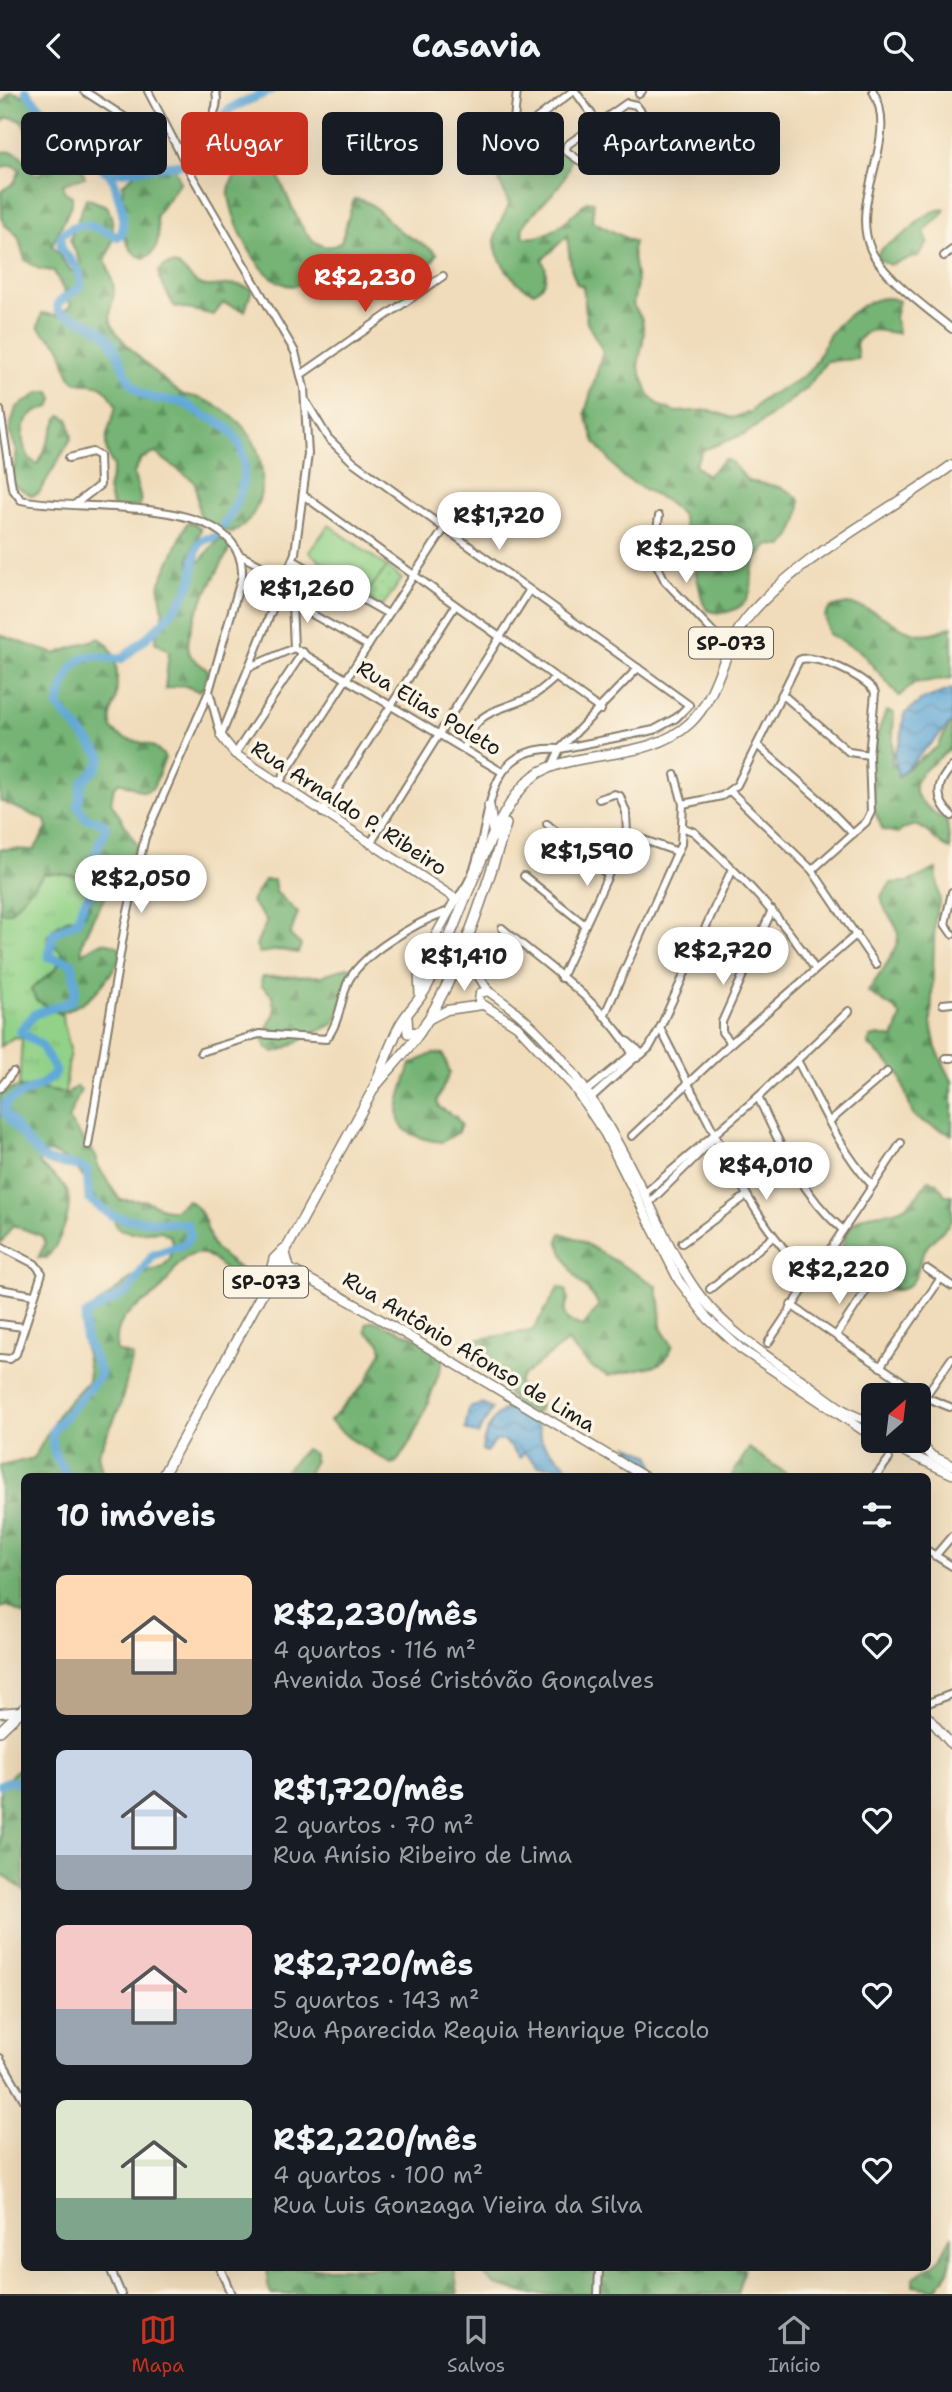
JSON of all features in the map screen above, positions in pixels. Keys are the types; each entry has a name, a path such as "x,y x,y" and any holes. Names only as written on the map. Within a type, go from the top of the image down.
{"main road":[{"name":"SP-073","path":"284,1249 374,1088 408,1013 434,970 494,837 523,783 551,768 654,744 680,732 703,706 729,649 750,615 794,572 952,465"},
{"name":"Rua Arnaldo P. Ribeiro","path":"221,736 235,754 278,784 456,899"},
{"name":"SP-073","path":"374,1088 420,1032 477,918 515,796"},
{"path":"489,806 494,837"},
{"path":"419,997 420,964 446,912 456,899"},
{"path":"459,911 471,908 477,918"},
{"path":"464,942 470,962 488,991 540,1035 591,1093 690,1280 714,1313 752,1345 861,1419"},
{"path":"419,972 425,975 434,970"},
{"path":"488,991 478,996 482,1005 517,1026 573,1086 605,1134 673,1271 708,1319 741,1349 861,1429"},
{"path":"426,1021 447,1010 482,1005"},
{"path":"408,1013 405,1028 408,1033 420,1032"},
{"path":"270,1275 284,1249"},
{"path":"270,1275 289,1268 284,1249"},
{"name":"Rua Antônio Afonso de Lima","path":"276,1260 638,1473"},
{"name":"SP-073","path":"164,1473 270,1275"},
{"path":"903,1453 952,1474"},
{"path":"929,1453 952,1465"},
{"path":"0,1713 21,1709"},
{"path":"0,1731 21,1711"},
{"path":"931,1720 952,1745"}],"street":[{"path":"84,91 117,112"},
{"path":"148,91 181,151"},
{"path":"215,112 216,91"},
{"path":"515,112 517,91"},
{"path":"546,112 574,91 590,112"},
{"path":"873,91 880,103 880,130 866,210 868,240 881,265 952,329"},
{"path":"631,102 646,120 590,162 580,161 566,151 567,145 598,123 631,102"},
{"path":"192,175 295,352 302,374 306,402 308,454 293,560 252,666 221,736"},
{"path":"944,256 952,250"},
{"path":"302,374 443,276"},
{"path":"306,402 335,447 528,591 689,705 676,718 654,730 560,750 530,751 502,772 489,806 476,857 456,899"},
{"path":"0,410 14,494 33,502 171,513 195,519 224,533 240,555 286,579"},
{"path":"69,458 92,452 99,456 100,485 74,505"},
{"path":"303,495 601,710"},
{"path":"659,516 653,557 665,581 695,616 729,649"},
{"path":"278,784 444,529"},
{"path":"88,1145 139,857 151,820 209,691 242,576 240,555"},
{"path":"293,560 388,614"},
{"path":"370,844 528,591"},
{"path":"279,596 368,646"},
{"path":"252,666 294,648 292,603"},
{"path":"322,813 455,606"},
{"name":"Rua Elias Poleto","path":"294,648 502,772"},
{"path":"235,754 303,652"},
{"path":"683,804 730,792 758,745 799,660 806,656 867,680 873,686 876,702 869,755 871,813 853,834 812,870"},
{"path":"551,768 560,750 601,710 638,668"},
{"path":"464,749 469,733 479,718 533,695 556,677"},
{"name":"Rua Arnaldo P. Ribeiro","path":"209,691 221,736"},
{"path":"782,694 849,753 869,755"},
{"path":"758,745 820,799 853,834"},
{"path":"952,767 943,775 938,793 943,807 952,816"},
{"path":"604,1016 678,852 682,837 683,804 675,775"},
{"path":"730,792 812,870 876,965"},
{"path":"561,978 627,834 626,812 620,796 614,794 599,799"},
{"path":"547,824 608,875"},
{"path":"682,827 699,837 772,910 815,969"},
{"path":"627,834 678,852"},
{"path":"682,837 699,837"},
{"path":"591,1093 636,1053 652,1044 732,869"},
{"path":"524,876 585,925"},
{"path":"952,892 945,924 952,934"},
{"path":"732,1043 722,1032 722,1022 772,910"},
{"path":"201,1052 259,1034 326,1039 348,981 356,970 391,942 446,912"},
{"path":"765,925 779,918"},
{"path":"502,928 604,1016 636,1053"},
{"path":"632,1136 732,1043 857,934"},
{"path":"943,1004 952,1003"},
{"path":"644,1194 758,1097 849,1011"},
{"path":"660,1028 701,1108 717,1133 746,1196 774,1237 810,1276"},
{"path":"652,1044 671,1046"},
{"path":"797,1061 853,1165 873,1185"},
{"path":"0,1088 13,1072"},
{"path":"830,1121 887,1072"},
{"path":"758,1097 807,1191 824,1214 843,1230"},
{"path":"649,1203 717,1133"},
{"path":"768,1343 810,1276 901,1143"},
{"path":"682,1243 746,1196"},
{"path":"710,1289 774,1237"},
{"path":"0,1246 38,1267 41,1277 15,1356 0,1358"},
{"path":"0,1254 16,1255"},
{"path":"927,1269 952,1286"},
{"path":"880,1367 941,1278"},
{"path":"0,1289 33,1295"},
{"path":"837,1334 865,1292"},
{"path":"791,1305 837,1334 904,1383"},
{"path":"0,1324 23,1327"},
{"path":"931,1388 952,1358"},
{"path":"931,1399 950,1407"},
{"path":"878,1473 889,1459"},
{"path":"935,1556 952,1536"},
{"path":"931,1553 952,1566"},
{"path":"931,1702 952,1693"},
{"path":"0,2058 21,2095"},
{"path":"111,2271 121,2294"},
{"path":"221,2271 231,2294"},
{"path":"598,2294 599,2271"}],"green space":[{"path":"10,92 26,96 48,112 21,112 21,121 6,118 0,124 0,105"},
{"path":"564,151 570,159 563,180 528,220 522,229 524,237 550,232 587,201 594,202 592,221 634,242 632,250 637,283 633,305 642,319 644,334 638,366 649,395 660,406 676,412 710,410 732,418 751,412 763,399 808,372 830,334 852,313 881,299 899,301 895,318 898,333 874,330 865,333 856,344 858,359 827,361 806,389 747,433 703,450 695,465 707,476 725,459 732,462 748,481 783,488 800,501 798,519 791,536 783,546 768,545 760,554 753,567 751,589 747,598 733,610 713,612 707,610 703,603 682,515 667,502 623,477 595,442 585,413 603,351 587,323 583,286 577,284 571,268 567,236 542,260 546,278 542,286 534,292 520,285 508,272 496,248 495,235 509,204 499,180 502,175 564,175"},
{"path":"0,152 17,153 21,157 21,175 84,175 85,177 63,184 65,192 72,196 72,204 52,245 71,271 78,272 81,264 70,240 86,198 107,206 113,233 105,259 114,287 110,314 115,330 143,361 167,382 184,395 202,399 221,409 251,437 261,462 261,490 252,515 232,533 204,521 200,516 195,482 155,453 141,459 134,473 140,505 133,516 112,506 108,489 114,466 106,443 116,406 104,389 73,380 59,346 38,327 42,313 59,316 71,305 54,271 39,269 25,260 18,236 5,225 2,218 1,191 14,183 20,170 13,165 0,167"},
{"path":"174,164 180,182 156,216 156,246 150,255 144,258 135,254 125,238 122,216 123,184 134,175 167,175 167,170"},
{"path":"278,175 293,210 313,241 326,246 341,242 354,199 367,202 394,226 437,254 428,268 408,274 344,273 328,275 303,284 286,285 265,271 241,235 229,197 231,182 235,176"},
{"path":"945,209 924,233 928,242 918,256 889,265 876,257 884,247 927,215"},
{"path":"174,264 202,285 233,284 252,289 245,311 223,303 214,315 174,306 159,278 159,271 166,265"},
{"path":"41,392 50,392 53,399 50,407 34,413 26,422 23,443 28,456 38,464 61,415 68,419 72,437 39,493 32,496 11,483 17,451 9,431 16,408"},
{"path":"187,523 194,523 201,529 189,558 190,568 221,539 228,536 231,546 202,602 190,633 188,646 191,656 208,670 205,686 199,691 182,685 165,689 169,651 155,642 163,613 159,585"},
{"path":"329,525 387,567 365,595 309,552"},
{"path":"387,567 402,579 381,608 365,595"},
{"path":"847,604 863,607 899,626 922,634 952,626 952,678 914,683 899,696 860,651 829,634 825,616 830,608"},
{"path":"0,635 55,654 99,638 106,643 114,656 117,672 112,729 118,735 153,747 165,758 153,788 144,792 120,782 114,787 111,802 138,846 86,932 82,954 95,945 109,943 119,947 122,955 97,991 81,1004 60,1013 36,1000 31,989 54,970 63,954 47,937 59,924 85,915 92,898 85,884 74,876 44,874 10,912 0,912 0,849 34,850 47,828 45,820 0,801"},
{"path":"886,711 894,713 892,761 900,774 937,747 952,721 952,748 927,768 915,783 915,791 920,800 947,822 950,849 920,827 914,826 898,833 883,830 873,808 871,751"},
{"path":"936,869 940,901 935,919 931,1023 936,1048 952,1081 952,1135 917,1119 912,1113 899,1073 869,1045 870,1037 878,1035 893,1038 901,1017 896,1010 868,992 897,944 897,929 884,908 881,896 891,883 908,882"},
{"path":"65,872 86,885 91,895 91,908 85,915 66,919 59,947 63,954 57,966 31,989 37,1000 62,1015 70,1049 65,1093 19,1087 22,1038 14,1037 0,1047 0,912 10,912 44,874"},
{"path":"264,880 274,880 276,892 298,913 290,935 301,945 298,953 280,950 259,953 256,945 267,921 251,902"},
{"path":"347,967 356,967 346,1003 333,1024 282,1050 274,1052 266,1048 262,1037 275,1013 272,995 261,985 262,977 321,976"},
{"path":"434,1053 443,1054 450,1073 437,1100 439,1107 456,1117 461,1125 457,1133 442,1142 409,1133 398,1117 401,1094 411,1064"},
{"path":"77,1086 81,1090 68,1119 97,1158 97,1165 120,1200 144,1200 167,1210 175,1210 187,1200 202,1214 214,1247 241,1270 238,1278 228,1273 208,1255 195,1254 187,1257 157,1293 123,1320 118,1331 116,1351 133,1356 120,1407 98,1454 102,1473 21,1473 21,1613 8,1606 0,1608 0,1466 34,1458 60,1411 88,1381 89,1372 81,1327 89,1312 135,1275 161,1268 170,1259 173,1244 170,1236 161,1231 132,1233 117,1228 112,1216 98,1201 78,1169 48,1152 40,1154 40,1164 62,1184 69,1199 67,1217 56,1244 47,1258 38,1258 45,1244 42,1236 13,1225 0,1244 0,1095 23,1087 67,1094"},
{"path":"929,1180 937,1182 945,1195 952,1195 952,1219 924,1251 912,1282 899,1290 881,1288 847,1272 841,1262 841,1252 844,1240 856,1220 898,1210 914,1199"},
{"path":"561,1233 578,1239 657,1286 661,1328 673,1345 665,1360 657,1365 608,1376 591,1367 567,1342 522,1376 518,1383 540,1405 537,1413 530,1412 511,1399 497,1380 472,1363 470,1355 475,1340 533,1330 559,1287 566,1290 568,1299 564,1313 568,1321 583,1326 599,1306 567,1263 558,1240"},
{"path":"374,1321 433,1344 445,1355 416,1430 401,1457 393,1465 349,1438 330,1421 367,1381 382,1351 380,1343 366,1332 366,1323"},
{"path":"749,1448 785,1473 733,1473"},
{"path":"305,1449 314,1454 314,1462 308,1473 284,1473"},
{"path":"21,1768 21,1888 0,1873 0,1789"},
{"path":"952,2235 950,2265 941,2283 935,2290 913,2286 913,2278 923,2271 931,2271 931,2266 939,2260"},
{"path":"268,2271 454,2271 458,2294 271,2294 267,2283"},
{"path":"479,2271 743,2271 737,2294 529,2294 496,2285"}],"water":[{"path":"952,689 952,722 898,777 894,754 901,739 904,714 922,700"},
{"path":"482,1404 492,1409 478,1435 465,1429 469,1408"},
{"path":"514,1405 539,1427 545,1445 566,1466 558,1472 554,1466 538,1466 524,1452 520,1458 505,1441 495,1441 486,1452 482,1450 492,1422 501,1412"},
{"path":"628,1445 651,1456 656,1472 632,1459"}],"waterway":[{"path":"26,91 49,114 79,127 77,151 109,173 123,213 122,234 117,237 89,225 75,226 61,236 61,248 79,271 81,286 58,303 58,310 100,329 115,348 130,380 141,393 151,398 183,403 221,423 232,434 240,446 244,472 237,500 224,525"},
{"path":"167,166 199,162 224,114 233,107 270,91"},
{"path":"66,1473 55,1455 53,1430 100,1376 85,1335 86,1315 128,1291 153,1255 185,1244 190,1235 187,1224 125,1219 111,1215 89,1199 87,1170 44,1158 5,1113 5,1103 40,1085 56,1071 41,1045 20,1031 35,1014 72,1001 76,988 72,963 49,957 53,934 77,921 85,901 93,892 91,867 106,829 102,822 85,818 78,806 82,782 97,768 102,757 58,706 68,675 78,662 92,656 121,659 171,613 187,592 199,545 202,540 215,537"},
{"path":"0,1785 9,1781 21,1783"}]}
